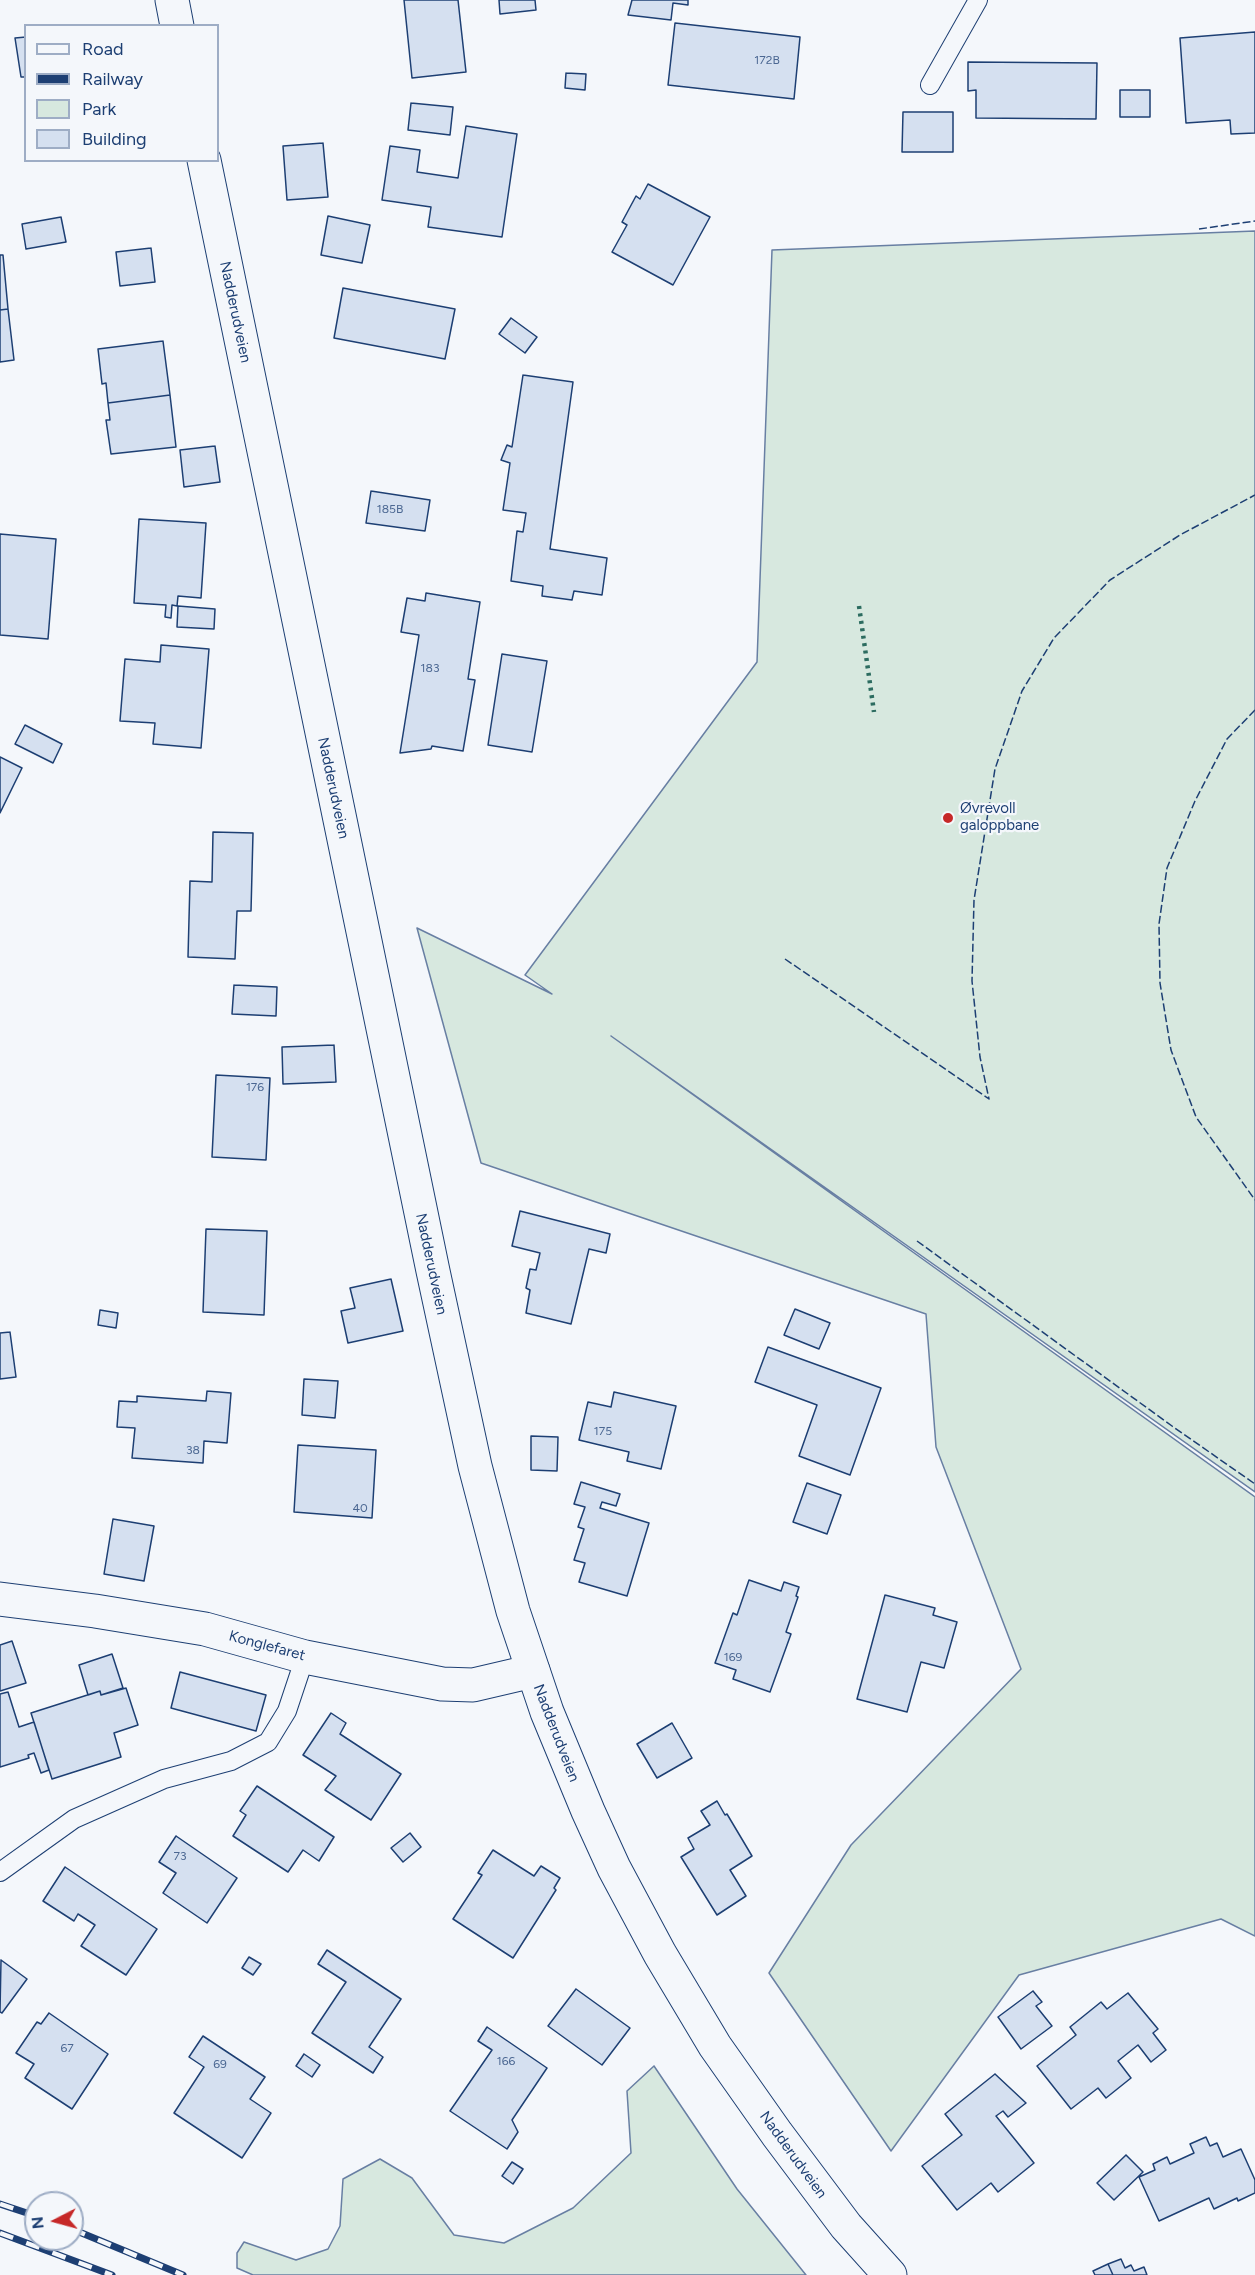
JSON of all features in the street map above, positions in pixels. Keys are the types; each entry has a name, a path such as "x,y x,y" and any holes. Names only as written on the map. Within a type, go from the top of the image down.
{"main road":[{"path":"172,0 177,24"},
{"name":"Nadderudveien","path":"204,162 453,1367 513,1611 547,1712 588,1811 614,1868 665,1963 715,2046 777,2134 846,2226 890,2275"},
{"name":"Konglefaret","path":"0,1599 95,1611 205,1629 305,1657 442,1684 474,1685 533,1671"}],"lane":[{"path":"930,85 978,0"},
{"path":"0,1872 74,1819 164,1779 231,1761 268,1742 287,1711 305,1657"}],"green space":[{"name":"Øvrevoll galoppbane","path":"1255,231 1255,1492 611,1036 1255,1497 1255,1936 1221,1919 1019,1975 891,2151 769,1973 851,1845 1021,1669 936,1447 926,1314 481,1163 417,928 552,994 525,975 757,662 772,250"},
{"path":"654,2066 737,2189 806,2275 253,2275 237,2268 237,2253 244,2242 296,2260 328,2249 340,2226 343,2179 380,2159 412,2178 454,2235 504,2243 573,2208 631,2153 627,2091"}],"building":[{"path":"404,0 458,0 466,72 412,78"},
{"path":"499,0 535,0 536,10 500,14"},
{"path":"632,0 688,0 688,5 673,3 671,20 628,15"},
{"path":"675,23 800,37 794,99 668,85"},
{"path":"1255,32 1255,133 1231,134 1230,120 1186,123 1180,38"},
{"path":"24,37 24,77 21,77 15,38"},
{"path":"968,62 1097,63 1096,119 976,118 976,90 968,91"},
{"path":"566,73 586,74 585,90 565,88"},
{"path":"1120,90 1150,90 1150,117 1120,117"},
{"path":"411,103 453,107 450,135 408,130"},
{"path":"903,112 953,112 953,152 902,152"},
{"path":"466,126 517,134 502,237 428,227 431,207 382,200 390,146 420,150 417,172 458,178"},
{"path":"323,143 328,197 287,200 283,146"},
{"path":"648,184 710,217 673,285 612,252 627,225 622,222 636,196 640,199"},
{"path":"328,216 370,225 362,263 321,255"},
{"path":"61,217 66,242 26,249 22,224"},
{"path":"151,248 155,282 120,286 116,252"},
{"path":"0,255 3,255 8,309 0,310"},
{"path":"343,288 455,309 445,359 334,338"},
{"path":"8,309 14,360 0,362 0,310"},
{"path":"511,318 537,337 525,353 499,334"},
{"path":"163,341 170,395 108,403 106,383 102,384 98,349"},
{"path":"523,375 573,382 550,549 607,558 602,595 574,591 572,600 542,596 543,586 511,581 517,531 523,532 526,513 503,510 510,463 501,460 507,445 512,447"},
{"path":"170,395 176,447 111,454 106,420 110,420 108,403"},
{"path":"215,446 220,482 184,487 180,450"},
{"path":"371,491 430,500 425,531 366,523"},
{"path":"139,519 206,523 201,598 178,596 177,606 172,605 171,618 165,617 166,605 134,603"},
{"path":"0,534 56,539 48,639 0,635"},
{"path":"426,593 480,602 468,679 475,680 463,751 432,746 431,749 400,753 419,635 401,632 407,598 425,601"},
{"path":"178,606 215,609 214,629 177,627"},
{"path":"161,645 209,649 201,748 153,744 155,723 120,721 125,659 160,662"},
{"path":"502,654 547,661 532,752 488,745"},
{"path":"25,725 62,744 53,763 15,744"},
{"path":"0,757 22,768 0,813"},
{"path":"213,832 253,833 251,911 237,911 235,959 188,957 190,881 212,882"},
{"path":"234,985 277,987 276,1016 232,1014"},
{"path":"334,1045 336,1082 283,1084 282,1047"},
{"path":"216,1075 270,1078 266,1160 212,1157"},
{"path":"520,1211 610,1234 606,1253 589,1249 571,1324 526,1313 530,1290 526,1288 530,1269 536,1270 540,1253 512,1246"},
{"path":"206,1229 267,1231 264,1315 203,1312"},
{"path":"391,1279 403,1331 348,1343 341,1311 355,1308 350,1288"},
{"path":"795,1309 830,1323 819,1349 784,1335"},
{"path":"100,1310 118,1313 116,1328 98,1325"},
{"path":"10,1332 16,1377 0,1379 0,1333"},
{"path":"768,1347 881,1388 850,1475 799,1456 817,1405 755,1382"},
{"path":"304,1379 338,1381 335,1418 302,1415"},
{"path":"207,1391 231,1393 227,1443 204,1441 203,1463 132,1458 135,1428 117,1427 119,1401 137,1402 137,1396 206,1401"},
{"path":"614,1392 676,1406 661,1469 627,1461 629,1452 579,1440 588,1402 611,1407"},
{"path":"531,1436 558,1437 557,1471 531,1470"},
{"path":"298,1445 376,1450 372,1518 294,1512"},
{"path":"581,1482 620,1494 616,1506 602,1502 600,1508 649,1523 627,1596 579,1582 585,1563 574,1560 584,1529 578,1527 585,1507 574,1504"},
{"path":"807,1483 841,1495 827,1534 793,1522"},
{"path":"113,1519 154,1526 144,1581 104,1574"},
{"path":"749,1580 781,1591 784,1582 799,1587 796,1596 798,1597 786,1632 791,1634 770,1692 733,1679 736,1670 715,1663 733,1613 737,1615"},
{"path":"885,1595 935,1608 933,1615 957,1622 944,1668 921,1662 907,1712 857,1699"},
{"path":"12,1641 26,1683 0,1691 0,1645"},
{"path":"112,1654 123,1688 101,1695 100,1691 88,1695 79,1665"},
{"path":"180,1672 266,1695 256,1731 171,1708"},
{"path":"126,1688 138,1725 114,1733 121,1757 52,1779 31,1713 100,1691 101,1695"},
{"path":"8,1692 19,1727 34,1722 49,1770 41,1773 34,1753 28,1755 29,1758 0,1767 0,1694"},
{"path":"331,1713 346,1723 340,1734 401,1774 371,1820 325,1790 336,1776 303,1755"},
{"path":"672,1723 692,1758 657,1778 637,1744"},
{"path":"257,1786 334,1837 319,1861 303,1850 288,1872 233,1836 246,1815 240,1811"},
{"path":"717,1801 752,1856 730,1870 746,1896 717,1915 681,1857 694,1849 688,1838 710,1825 701,1811"},
{"path":"410,1833 421,1847 403,1862 391,1848"},
{"path":"176,1836 237,1878 207,1923 163,1893 176,1873 159,1862"},
{"path":"493,1850 534,1876 541,1866 560,1878 554,1888 556,1890 513,1958 453,1919 482,1875 478,1873"},
{"path":"65,1867 157,1929 126,1975 81,1946 95,1925 78,1914 74,1921 43,1901"},
{"path":"327,1950 401,1999 369,2047 383,2057 373,2073 312,2033 346,1982 318,1964"},
{"path":"249,1957 261,1964 253,1975 242,1968"},
{"path":"1,1960 27,1979 2,2013 0,2012"},
{"path":"576,1989 630,2028 602,2065 548,2026"},
{"path":"1033,1991 1042,2002 1036,2006 1052,2026 1021,2049 998,2017"},
{"path":"1128,1993 1158,2029 1153,2033 1166,2050 1151,2062 1138,2045 1118,2061 1131,2078 1106,2098 1098,2088 1071,2109 1037,2066 1076,2035 1070,2027 1101,2002 1107,2009"},
{"path":"49,2013 108,2054 72,2109 25,2078 34,2064 16,2053 37,2022 41,2024"},
{"path":"487,2027 547,2068 512,2120 518,2132 507,2149 450,2111 492,2050 478,2041"},
{"path":"203,2036 265,2077 250,2099 271,2113 242,2158 174,2113 204,2067 189,2057"},
{"path":"304,2054 320,2065 312,2077 296,2066"},
{"path":"995,2074 1026,2103 1008,2117 1003,2111 996,2116 1034,2163 998,2192 991,2183 957,2210 922,2166 962,2135 945,2114"},
{"path":"1206,2137 1210,2146 1217,2143 1223,2157 1241,2149 1255,2180 1255,2193 1238,2201 1237,2198 1214,2209 1209,2198 1159,2221 1139,2177 1155,2170 1153,2164 1167,2157 1170,2164 1194,2153 1190,2144"},
{"path":"1126,2155 1143,2172 1114,2200 1097,2183"},
{"path":"512,2162 523,2169 513,2184 502,2176"},
{"path":"1121,2259 1125,2268 1131,2265 1134,2271 1144,2267 1147,2275 1113,2275 1108,2264"},
{"path":"1108,2264 1113,2275 1095,2275 1093,2271"}],"railway":[{"path":"0,2204 24,2212"},
{"path":"0,2233 112,2275"},
{"path":"84,2234 183,2275"}],"hedge":[{"path":"859,606 874,712"}],"fence":[{"path":"1199,229 1255,221"},
{"path":"785,959 989,1099 980,1057 972,981 974,900 995,769 1022,691 1054,638 1110,580 1180,535 1255,495"},
{"path":"1255,710 1227,739 1195,801 1167,868 1159,924 1160,983 1171,1050 1196,1117 1255,1200"},
{"path":"917,1241 1255,1484"}],"place":[{"name":"Øvrevoll galoppbane","path":"948,818"}]}
